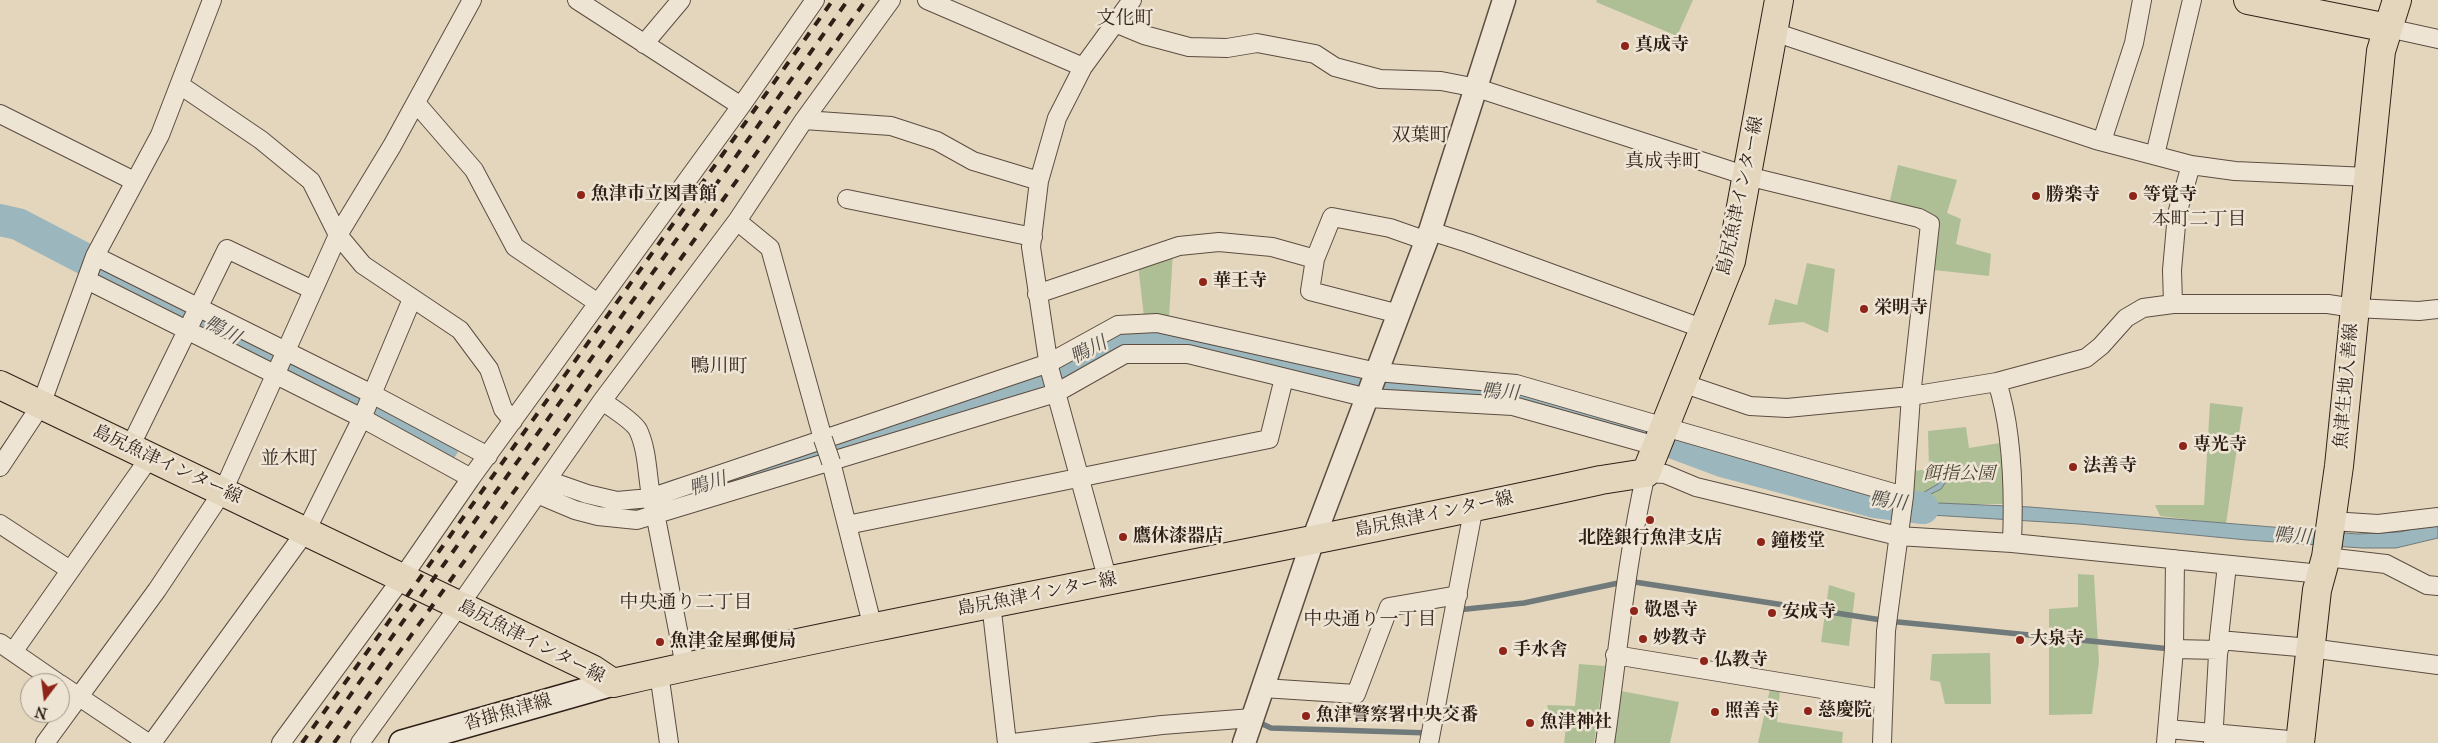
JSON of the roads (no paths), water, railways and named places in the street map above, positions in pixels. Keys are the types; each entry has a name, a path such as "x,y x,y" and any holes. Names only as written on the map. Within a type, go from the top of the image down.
{"main road":[{"name":"島尻魚津インター線","path":"0,386 592,669 613,683 685,666 990,603 1646,473 1731,261 1779,0"},
{"path":"2248,0 2388,28"},
{"name":"魚津生地入善線","path":"2300,742 2310,648 2339,466 2381,51 2396,0"},
{"name":"沓掛魚津線","path":"402,743 613,683"}],"street":[{"path":"0,467 41,405 95,256 160,135 212,0"},
{"path":"45,743 157,590 223,491 338,236 416,102 472,0"},
{"path":"577,0 741,106"},
{"path":"644,44 680,0"},
{"path":"281,743 741,106 814,0"},
{"path":"360,743 459,606 602,401 737,221 804,120 891,0"},
{"path":"927,0 1083,67"},
{"path":"1108,581 1049,365 1037,294 1032,247 1039,181 1057,118 1083,67 1132,0"},
{"path":"1244,743 1313,540 1428,236 1504,0"},
{"path":"2102,142 2134,43 2142,0"},
{"path":"2155,155 2192,0"},
{"path":"1115,23 1144,35 1189,47 1227,48 1257,43 1315,54 1334,67 1380,80 1441,81 1477,88 1747,176 1920,218 1930,224 1911,396 1904,496 1886,631 1882,743"},
{"path":"2388,28 2438,39"},
{"path":"1772,32 2102,142 2191,165 2235,171 2368,177"},
{"path":"180,85 261,140 311,181 338,236 363,265 460,330 489,369 503,409 513,421"},
{"path":"416,102 474,170 515,247 598,303"},
{"path":"0,114 134,181"},
{"path":"804,120 891,126 936,141 973,161 1039,181"},
{"path":"2173,304 2172,270 2177,214 2191,165"},
{"path":"847,199 1033,237"},
{"path":"1399,314 1310,291 1315,260 1332,217 1468,243 1704,329"},
{"path":"737,221 770,248 831,462 873,628"},
{"path":"1037,294 1179,246 1219,242 1272,247 1315,260"},
{"path":"43,673 6,648 70,570 140,452 187,331 227,249 313,290"},
{"path":"95,256 287,352 471,478"},
{"path":"87,280 275,376 367,406 488,456"},
{"path":"70,691 150,743 306,531 367,406 412,299"},
{"path":"1682,383 1750,406 1786,408 1911,396 1997,382 2086,358 2101,346 2126,318 2143,308 2173,304 2328,304 2354,308 2419,311 2438,309"},
{"path":"542,487 575,510 598,516 637,520 652,505 1049,365 1118,325 1157,323 1372,387 1516,384 1660,436"},
{"path":"652,505 1056,391 1125,354 1188,354 1284,378 1372,387 1513,406 1660,436 1904,496"},
{"path":"847,525 1269,439 1284,378"},
{"path":"1997,382 2003,406 2013,502 2012,543"},
{"path":"602,401 637,428 644,450 652,505 685,666"},
{"path":"1605,743 1615,655 1639,503 1646,473 1665,474 1696,487 1898,536 2012,543 2227,565 2327,546 2378,524 2438,516"},
{"path":"1429,743 1474,506"},
{"path":"0,524 70,570"},
{"path":"2327,546 2386,564 2427,585 2438,586"},
{"path":"2175,559 2174,649 2167,736 2300,742"},
{"path":"2213,739 2219,645 2227,565"},
{"path":"1263,688 1356,694 1389,607 1458,595"},
{"path":"990,603 1008,743"},
{"path":"2174,649 2219,645 2310,648 2438,665"},
{"path":"1615,655 1883,698"},
{"path":"659,673 669,743"},
{"path":"1013,743 1162,725 1252,718"}],"water":[{"path":"1959,471 1958,477 1949,477 1941,489 1915,502 2030,507 2357,534 2400,532 2438,523 2438,538 2396,548 2362,548 2247,540 2079,524 1914,514 1870,503 1907,502 1938,484 1948,472"}],"waterway":[{"name":"鴨川","path":"0,220 18,224 443,446"},
{"name":"鴨川","path":"746,474 1030,381 1111,338 1144,335 1191,342 1407,390 1518,392 1623,424 1722,461 1875,502 1923,508"},
{"name":"鴨川","path":"580,503 600,507 636,509 680,494"},
{"path":"1457,610 1524,603 1628,581 1888,621 2171,649"},
{"path":"1256,721 1271,728 1430,733"}],"railway":[{"path":"302,743 833,0"},
{"path":"316,743 848,0"},
{"path":"334,743 866,0"}],"place":[{"name":"真成寺","path":"1625,46"},
{"name":"魚津市立図書館","path":"581,195"},
{"name":"勝楽寺","path":"2036,196"},
{"name":"等覚寺","path":"2133,196"},
{"name":"華王寺","path":"1203,282"},
{"name":"栄明寺","path":"1864,309"},
{"name":"専光寺","path":"2183,446"},
{"name":"法善寺","path":"2073,467"},
{"name":"北陸銀行魚津支店","path":"1650,520"},
{"name":"鷹休漆器店","path":"1123,537"},
{"name":"鐘楼堂","path":"1761,542"},
{"name":"敬恩寺","path":"1634,611"},
{"name":"安成寺","path":"1772,613"},
{"name":"妙教寺","path":"1643,639"},
{"name":"大泉寺","path":"2020,640"},
{"name":"魚津金屋郵便局","path":"660,642"},
{"name":"手水舎","path":"1503,651"},
{"name":"仏教寺","path":"1704,661"},
{"name":"慈慶院","path":"1808,711"},
{"name":"照善寺","path":"1715,712"},
{"name":"魚津警察署中央交番","path":"1306,716"},
{"name":"魚津神社","path":"1530,723"}],"district":[{"name":"文化町","path":"1125,19"},
{"name":"双葉町","path":"1420,136"},
{"name":"真成寺町","path":"1663,162"},
{"name":"本町二丁目","path":"2199,220"},
{"name":"鴨川町","path":"719,367"},
{"name":"並木町","path":"289,459"},
{"name":"中央通り二丁目","path":"686,603"},
{"name":"中央通り一丁目","path":"1370,620"}],"park label":[{"name":"餌指公園","path":"1959,475"}]}
